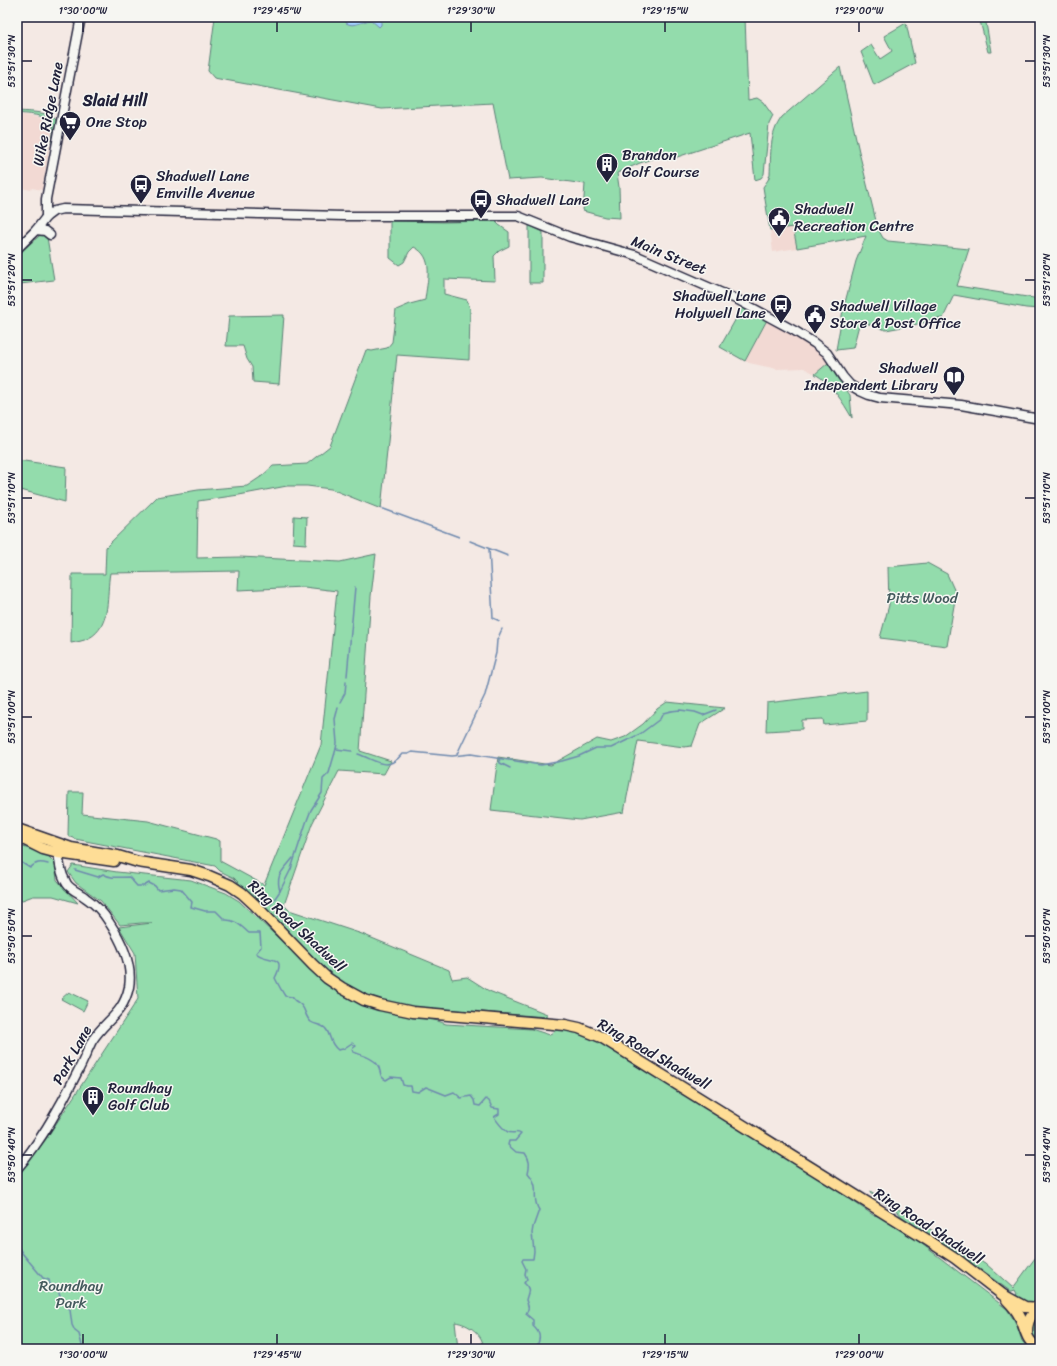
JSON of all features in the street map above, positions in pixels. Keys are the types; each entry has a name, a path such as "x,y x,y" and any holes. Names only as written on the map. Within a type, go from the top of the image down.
{"highway":[{"path":"17,829 61,849"},
{"path":"17,836 43,849 61,849"},
{"name":"Ring Road Shadwell","path":"61,849 117,862 138,862 191,870 230,885 242,893 256,906 327,978 364,1000 413,1012 565,1025 579,1028 601,1037 929,1241 1004,1295 1025,1307 1040,1308"},
{"name":"Ring Road Shadwell","path":"1004,1295 1020,1317 1027,1335"},
{"path":"1040,1308 1032,1314 1027,1327 1027,1335 1031,1342 1040,1348"}],"street":[{"name":"Wike Ridge Lane","path":"46,217 46,199 81,17"},
{"name":"Main Street","path":"46,217 54,211 63,209 343,216 518,216 570,237 635,255 738,300 814,343 827,353 843,377 850,385 860,392 880,398 961,405 1040,419"},
{"path":"17,249 36,230 46,217"},
{"path":"36,230 44,231 50,234"},
{"name":"Park Lane","path":"17,1169 32,1150 65,1097 93,1041 122,1008 129,985 130,973 128,962 120,941 103,912 71,888 64,878 61,870 61,849"}],"shaded area":[{"path":"17,114 43,118 51,126 52,130 42,190 32,188 31,190 17,187 17,167 22,140 17,139"},
{"path":"793,227 797,248 773,252 770,230"},
{"path":"767,320 824,355 828,363 815,374 804,368 777,369 745,361"}],"green space":[{"name":"Brandon Golf Course","path":"215,17 745,17 748,100 757,98 763,102 773,116 769,124 764,174 761,178 755,180 750,133 668,160 668,153 617,173 620,218 605,217 583,211 585,184 542,178 508,180 493,103 382,109 214,78 208,71"},
{"path":"979,17 985,17 991,52 988,52"},
{"path":"906,23 915,63 874,85 861,52 871,45 880,59 892,51 884,36"},
{"path":"840,67 878,229 883,238 888,241 969,249 957,286 1040,299 1040,309 1026,308 954,295 943,318 886,330 860,321 853,348 836,350 843,310 856,261 866,236 797,248 793,227 770,230 763,187 770,174 773,137 782,117"},
{"path":"17,111 46,114 55,119 58,123 54,144 51,144 53,128 48,120 43,117 17,113"},
{"path":"390,221 495,221 509,232 509,246 499,251 494,256 495,281 444,279 444,294 467,300 470,309 469,360 397,355 381,509 331,489 307,486 287,486 198,501 197,558 240,557 340,562 376,554 371,596 360,751 391,761 384,774 339,771 312,824 284,905 289,910 362,934 449,970 452,979 467,977 489,991 547,1014 547,1017 402,1006 369,996 336,979 307,954 234,878 220,871 215,866 75,839 68,836 69,792 83,792 82,814 148,821 216,839 220,841 220,861 264,885 321,745 337,591 304,587 238,590 239,571 110,573 107,609 101,626 96,633 89,638 71,643 72,574 105,574 106,547 157,497 198,490 247,486 262,476 273,466 307,464 330,446 366,350 372,351 387,348 392,342 396,310 425,300 428,270 425,257 421,251 414,247 409,252 404,262 399,265 390,258"},
{"path":"529,225 543,232 543,283 529,283"},
{"path":"45,231 54,280 20,284 17,281 17,255"},
{"path":"742,308 767,320 745,361 720,347"},
{"path":"284,315 279,384 253,382 252,367 247,359 243,346 226,346 229,316"},
{"path":"828,363 850,395 852,418 841,399 826,382 815,374"},
{"path":"17,460 66,467 65,502 17,489"},
{"path":"294,516 307,517 306,544 293,543"},
{"name":"Pitts Wood","path":"927,563 947,574 956,594 947,646 880,638 889,605 888,567"},
{"path":"867,691 867,721 824,725 823,719 802,720 802,729 766,731 767,703"},
{"path":"667,702 725,708 700,724 692,746 684,747 638,741 624,812 580,820 491,810 498,757 551,765 597,739 611,742 625,737 643,724 657,709"},
{"path":"17,842 23,847 46,854 55,863 57,880 78,903 53,896 33,896 17,902"},
{"name":"Roundhay Park","path":"73,865 117,872 191,880 226,893 239,901 318,975 349,997 381,1010 428,1018 446,1024 531,1029 550,1035 559,1028 579,1032 599,1040 720,1115 873,1215 879,1216 918,1241 1007,1309 1016,1323 1022,1341 1029,1349 484,1349 478,1334 470,1327 455,1322 458,1349 17,1349 17,1174 44,1142 138,999 135,953 119,927 152,923 120,925 101,901 76,883 68,872"},
{"path":"69,992 88,1001 83,1011 61,999"},
{"path":"870,1191 985,1263 1013,1288 1038,1254 1040,1255 1040,1302 1028,1302 1014,1297 1017,1294 1015,1290 1010,1291 901,1216 898,1212 870,1193"},
{"path":"1040,1311 1040,1345 1034,1340 1029,1327"}],"water":[{"path":"366,17 381,18 381,25 379,27 371,20 355,25 346,23 347,19"}],"waterway":[{"path":"381,508 459,537"},
{"path":"470,541 508,556"},
{"path":"489,549 493,618 500,621"},
{"path":"347,676 355,587"},
{"path":"457,754 485,695 496,653 497,640 502,629"},
{"path":"340,702 345,693 346,682"},
{"path":"271,904 280,891 291,869 311,810 322,793 323,779 329,773 337,743 335,719 338,708"},
{"path":"358,754 376,762 386,764 397,760 402,754 412,752 452,756 471,754 541,765 579,756 596,748 611,748 640,734 660,719 663,713 680,710 695,712 703,715 716,710"},
{"path":"336,749 352,751"},
{"path":"499,759 500,763 510,768"},
{"path":"280,891 279,877 293,858"},
{"path":"17,861 30,868 38,863 48,864"},
{"path":"75,870 98,877 103,874 113,877 129,877 137,886 144,886 149,883 155,886 158,890 174,888 181,889 192,902 191,907 205,911 216,911 225,920 235,922 249,933 260,933 261,947 256,953 278,962 279,965 275,978 285,996 292,997 301,1005 311,1022 325,1028 329,1033 331,1041 338,1050 343,1049 352,1043 356,1046 352,1049 353,1052 366,1056 375,1062 384,1079 386,1080 391,1077 401,1078 403,1085 411,1086 412,1091 418,1092 426,1087 446,1095 454,1092 461,1098 471,1096 475,1105 480,1106 486,1099 489,1101 492,1108 499,1109 499,1114 494,1117 502,1127 508,1132 521,1134 515,1141 509,1141 508,1145 516,1152 525,1153 529,1160 528,1173 534,1184 535,1201 539,1210 532,1233 534,1251 533,1259 523,1259 522,1261 526,1269 525,1274 527,1279 524,1283 528,1287 526,1300 528,1308 526,1314 533,1320 533,1326 539,1334 536,1349"},
{"path":"17,1245 43,1278 49,1280 50,1285 59,1292 60,1296 70,1310 72,1325 75,1331 79,1334 83,1349"}],"place":[{"name":"One Stop","path":"70,142"},
{"name":"Brandon Golf Course","path":"607,184"},
{"name":"Shadwell Lane Emville Avenue","path":"141,204"},
{"name":"Shadwell Lane","path":"481,220"},
{"name":"Shadwell Recreation Centre","path":"779,238"},
{"name":"Shadwell Lane Holywell Lane","path":"781,324"},
{"name":"Shadwell Village Store & Post Office","path":"815,334"},
{"name":"Shadwell Independent Library","path":"954,396"},
{"name":"Roundhay Golf Club","path":"93,1116"}],"district":[{"name":"Slaid Hill","path":"115,100"}]}
